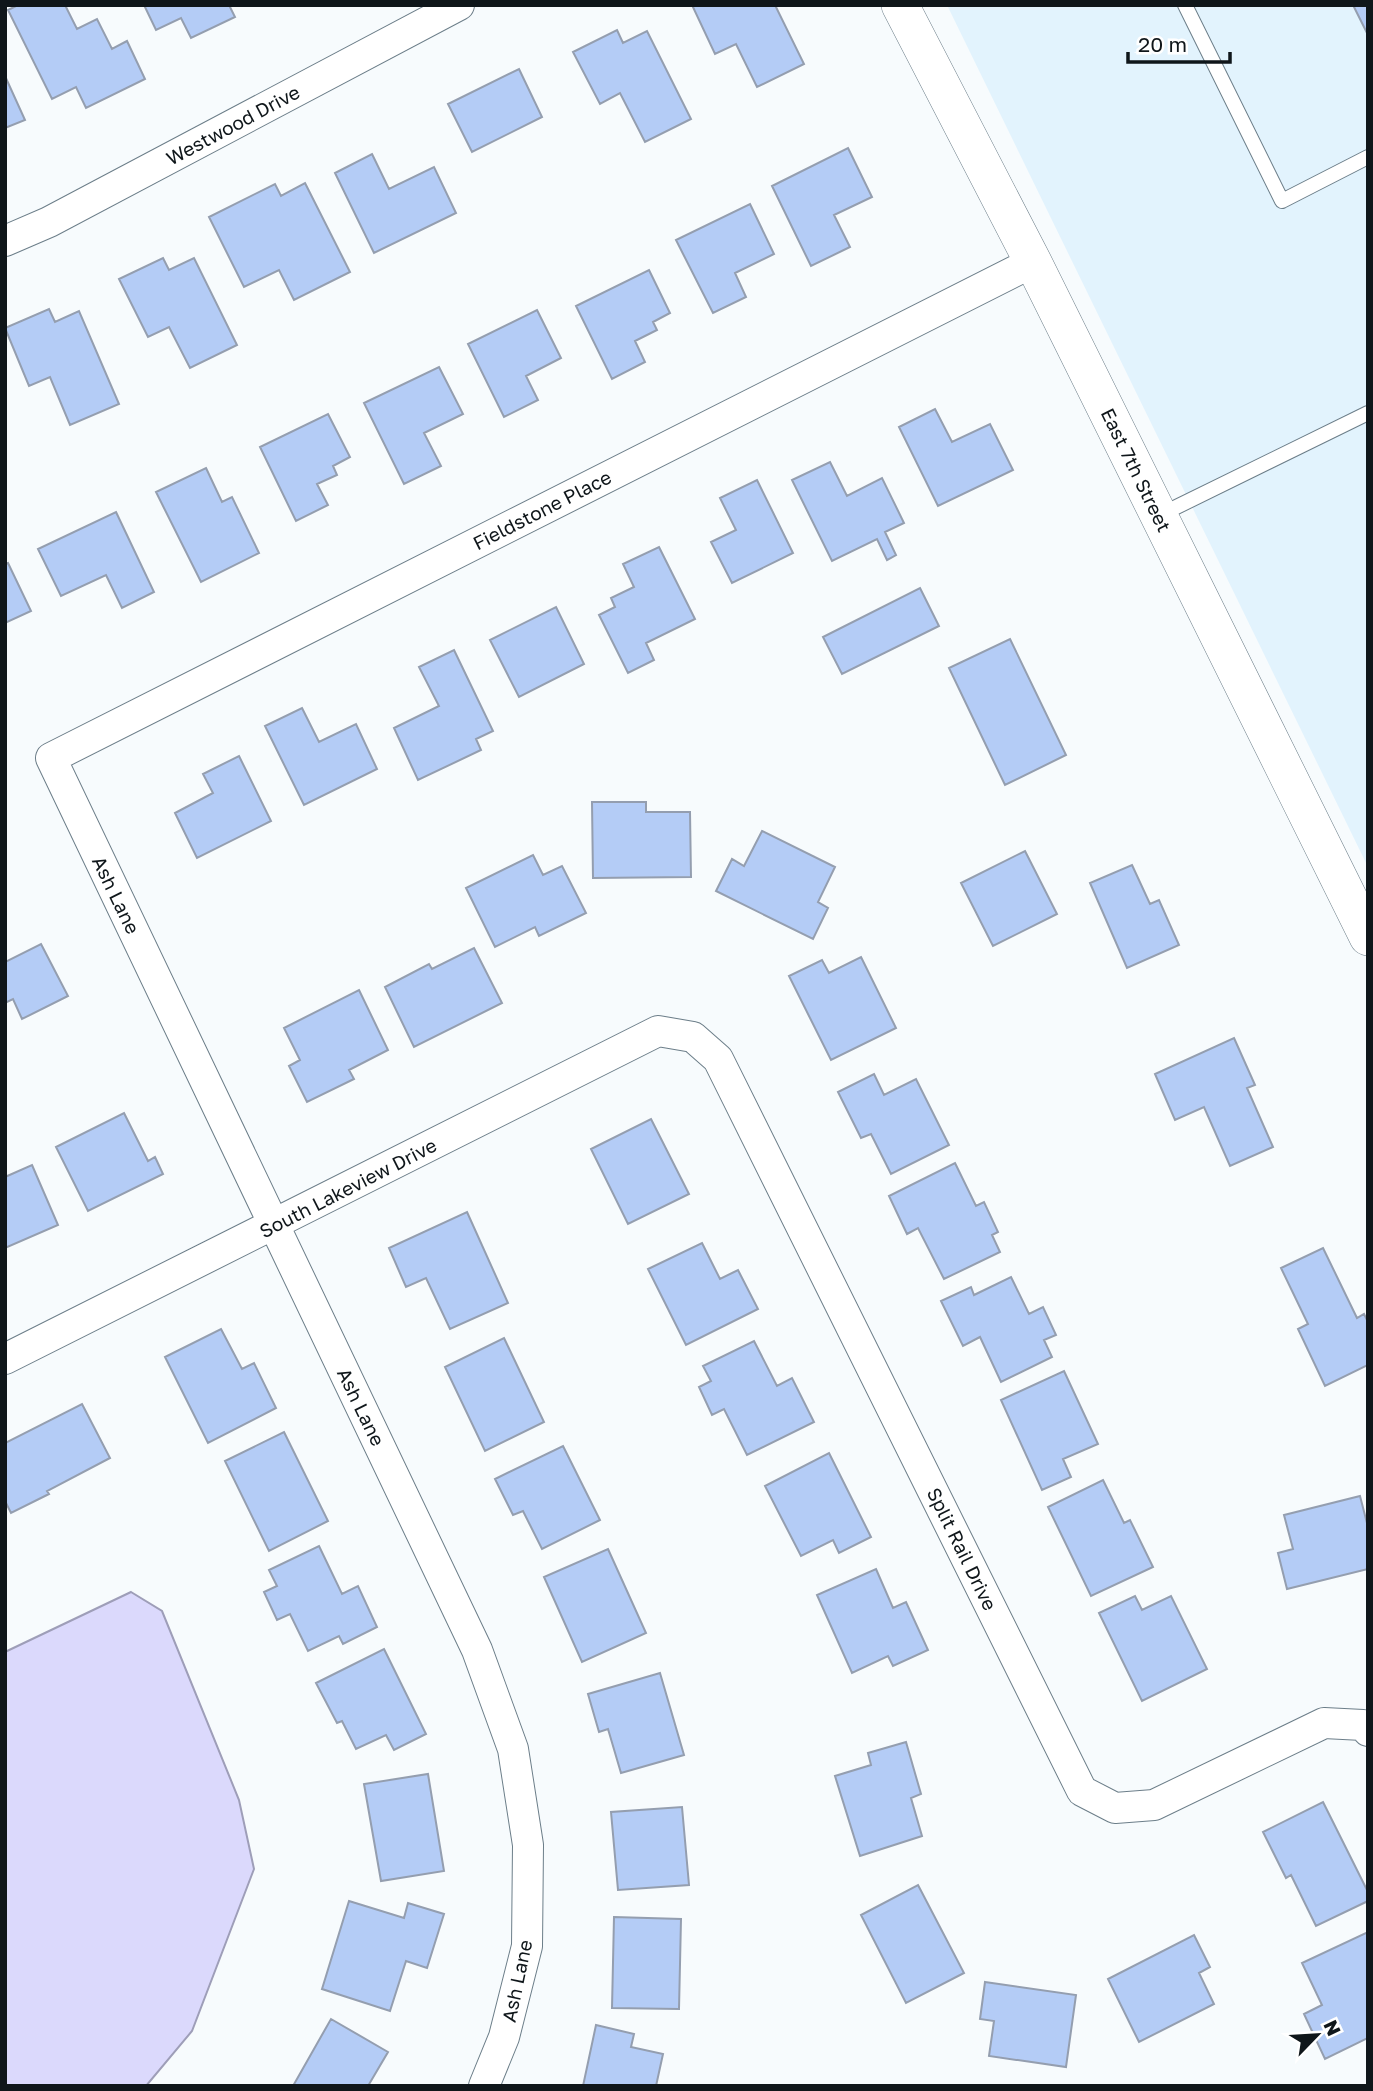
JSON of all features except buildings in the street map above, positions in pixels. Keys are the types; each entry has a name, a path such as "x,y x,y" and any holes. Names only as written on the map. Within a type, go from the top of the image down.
{"street":[{"name":"Westwood Drive","path":"5,241 49,222 459,5"},
{"name":"East 7th Street","path":"900,5 1033,261 1368,937"},
{"name":"Fieldstone Place","path":"51,758 1033,261"},
{"name":"Ash Lane","path":"51,758 477,1650 513,1749 528,1845 527,1946 504,2037 484,2086"},
{"name":"South Lakeview Drive","path":"5,1359 657,1031 693,1037"},
{"name":"Split Rail Drive","path":"693,1037 718,1059 1082,1791 1115,1808 1154,1805 1324,1723 1363,1725 1368,1731"}],"lane":[{"path":"1185,5 1282,201 1368,157"},
{"path":"1158,516 1368,413"}],"shaded area":[{"path":"947,5 1368,5 1368,867 1110,339"}],"water":[{"path":"131,1592 162,1611 239,1800 254,1869 192,2031 146,2086 5,2086 5,1652"}]}
